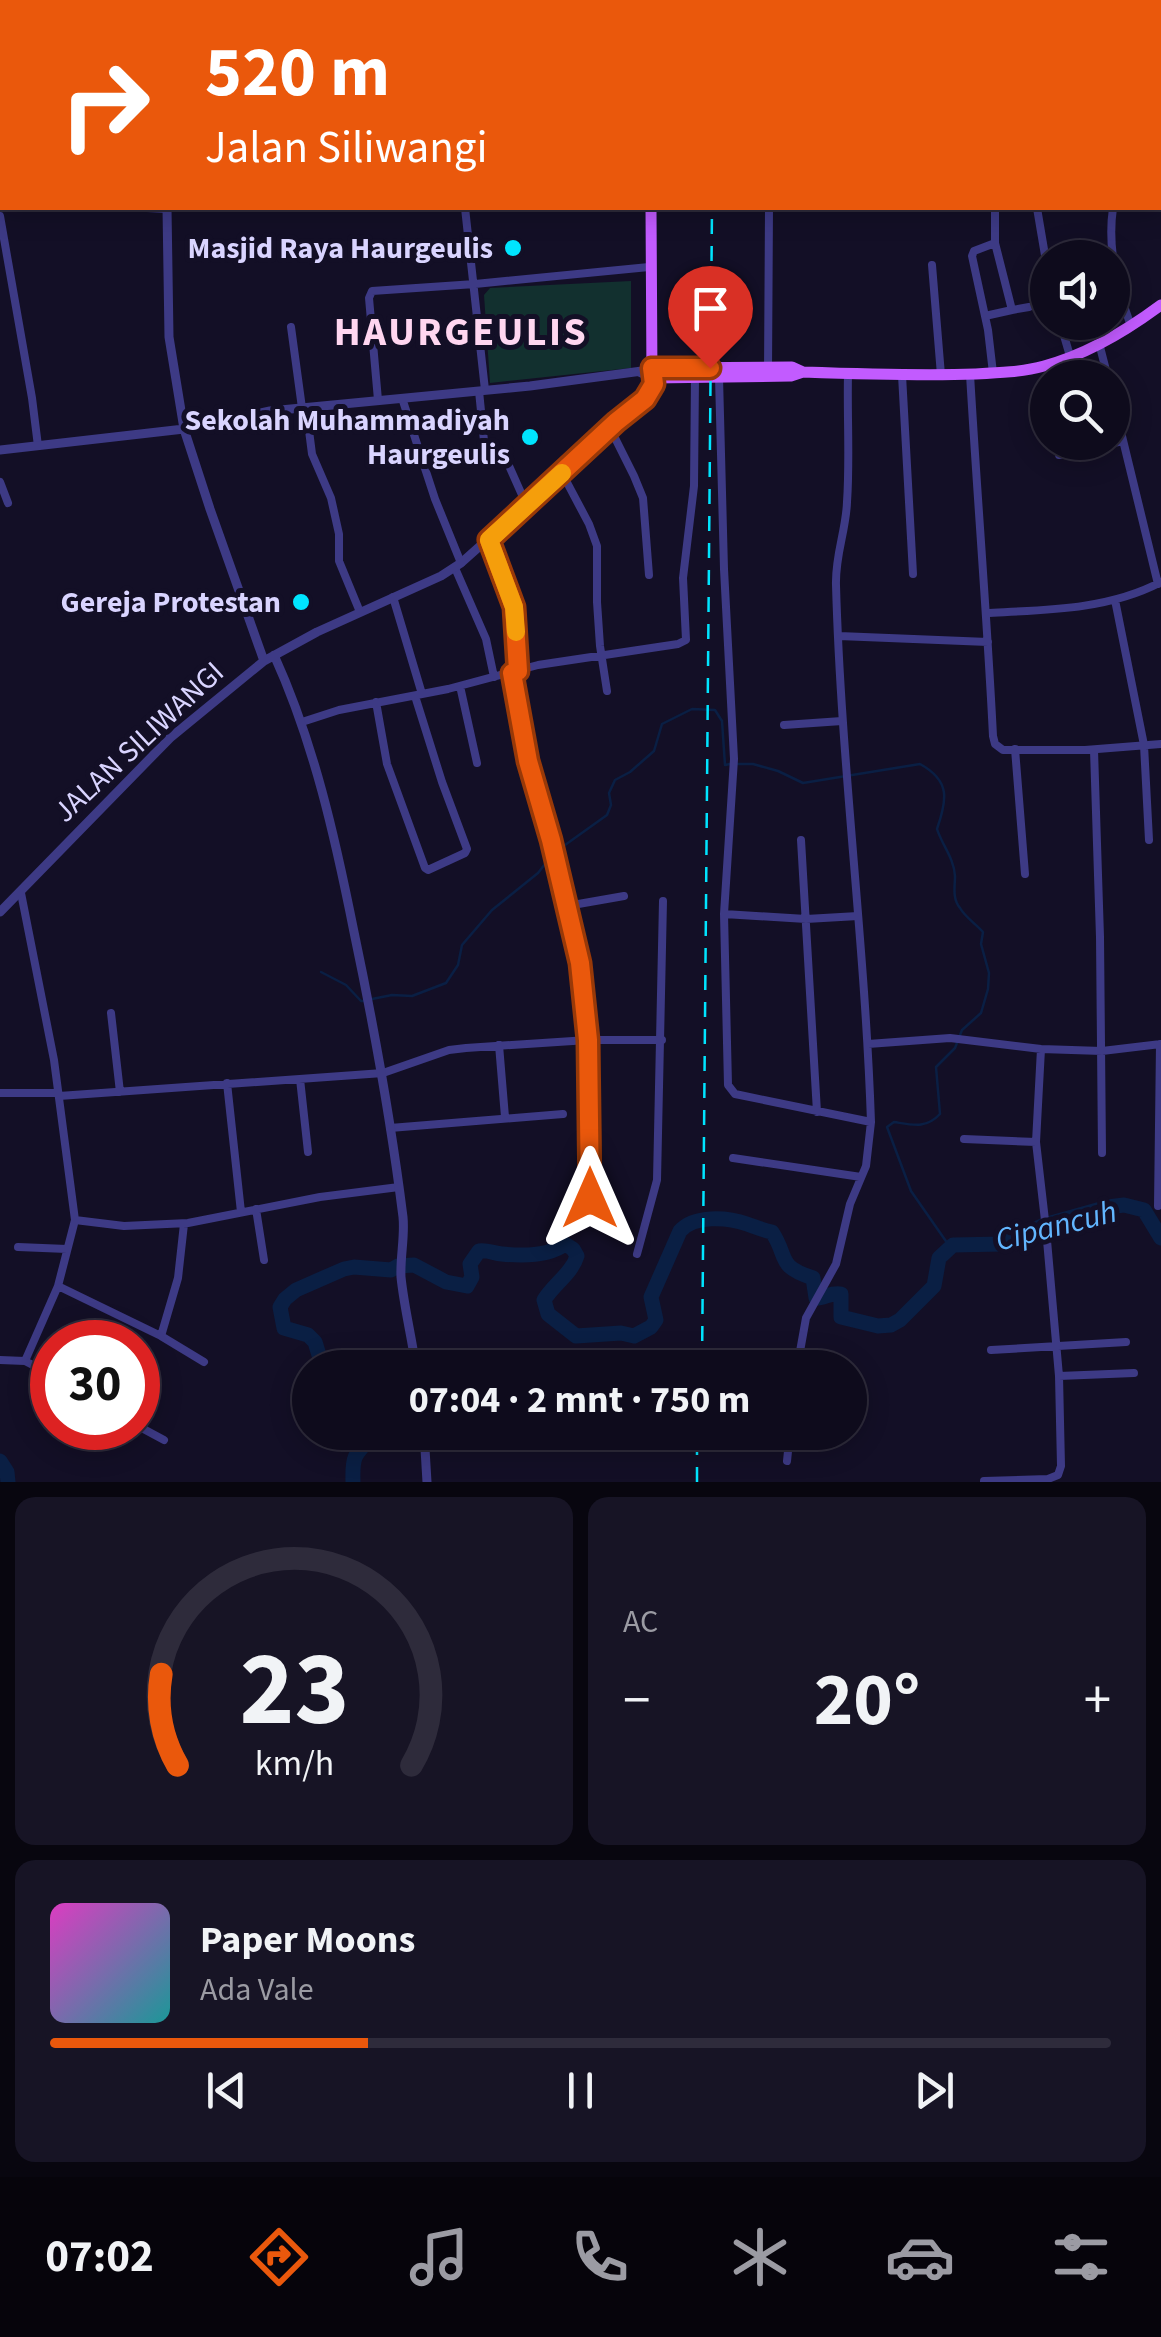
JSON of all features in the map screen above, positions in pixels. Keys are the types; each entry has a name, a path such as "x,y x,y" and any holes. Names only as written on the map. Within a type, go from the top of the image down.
{"main road":[{"path":"650,210 652,373"},
{"path":"652,373 942,375 1038,368 1099,344 1161,305"},
{"path":"652,373 719,378 768,372"}],"street":[{"path":"168,210 169,337 184,429 210,509 269,658 302,722 333,833 383,1073 404,1228 400,1254 402,1282 413,1350"},
{"path":"465,210 475,284 484,441 506,458 526,504"},
{"path":"768,372 769,210"},
{"path":"994,210 995,243 1012,310"},
{"path":"1037,210 1042,240"},
{"path":"1113,210 1112,250 1131,326"},
{"path":"0,216 38,446"},
{"path":"993,373 972,256 974,251 995,243"},
{"path":"932,264 942,375"},
{"path":"378,400 372,291 650,267"},
{"path":"985,316 1029,306"},
{"path":"291,327 314,458 335,516 339,561 360,612"},
{"path":"1065,340 1070,356"},
{"path":"1099,344 1103,360"},
{"path":"0,450 184,429 304,407 652,373"},
{"name":"JALAN SILIWANGI","path":"3,910 170,738 269,658 458,566 645,399 654,384 652,373"},
{"path":"799,1350 812,1305 831,1275 869,1152 868,1044 842,720 836,567 847,504 848,374"},
{"path":"970,374 993,736 1000,749 1015,750 1094,750 1161,744"},
{"path":"902,375 913,574"},
{"path":"302,722 515,672 686,640 683,570 694,486 695,377"},
{"path":"719,378 734,764 724,914 728,1086 735,1094 870,1122"},
{"path":"402,398 434,499 485,636 494,677"},
{"path":"610,428 642,498 649,575"},
{"path":"986,612 1054,609 1116,600 1160,583 1128,460"},
{"path":"562,473 597,546 597,602 607,691"},
{"path":"0,482 8,503"},
{"path":"489,540 514,607 515,672 528,761 580,963 588,1040 590,1198"},
{"path":"376,702 390,772 424,868 429,869 467,849 442,782 394,598"},
{"path":"1116,600 1144,746 1149,840"},
{"path":"839,636 988,642"},
{"path":"460,686 476,763"},
{"path":"784,725 842,720"},
{"path":"1015,750 1026,874"},
{"path":"1094,750 1102,1153"},
{"path":"801,840 817,1112"},
{"path":"21,893 59,1094 74,1220 58,1286 25,1362"},
{"path":"0,895 3,910"},
{"path":"567,906 624,896"},
{"path":"637,1254 656,1186 663,901"},
{"path":"724,914 858,916"},
{"path":"111,1013 120,1092"},
{"path":"868,1044 950,1038 1041,1050 1102,1051 1160,1044 1158,1206"},
{"path":"0,1093 120,1092 383,1073 448,1050 588,1040 662,1040"},
{"path":"499,1045 506,1118"},
{"path":"984,1480 1048,1479 1058,1474 1060,1466 1059,1376 1036,1142 1041,1050"},
{"path":"300,1078 308,1152"},
{"path":"228,1083 241,1212"},
{"path":"390,1128 563,1114"},
{"path":"964,1139 1036,1142"},
{"path":"733,1158 861,1177"},
{"path":"74,1220 124,1226 184,1224 399,1187"},
{"path":"256,1209 264,1260"},
{"path":"161,1336 176,1288 184,1224"},
{"path":"18,1247 67,1249"},
{"path":"58,1286 161,1336 204,1362"},
{"path":"991,1350 1126,1342"},
{"path":"0,1360 30,1364"},
{"path":"1059,1376 1134,1373"},
{"path":"160,1438 164,1440"},
{"path":"425,1450 427,1482"},
{"path":"787,1461 788,1450"}],"green space":[{"path":"631,281 631,368 490,383 484,295 490,288"}],"waterway":[{"path":"558,850 607,815 615,780 654,751 662,724 692,709 715,710 722,721 725,765 730,764"},
{"path":"738,764 778,771 803,783 920,764 942,784 944,800 937,829 952,863 957,904 983,932 981,944 989,973 988,989 981,1013 962,1030 955,1048 936,1067 940,1114 924,1124 894,1122 887,1127 911,1191 950,1247"},
{"path":"372,999 412,996 446,983 458,965 462,945 492,910 538,873 552,855"},
{"path":"321,972 346,985 364,1001"},
{"name":"Cipancuh","path":"317,1350 308,1335 284,1328 280,1307 296,1290 344,1269 391,1270 414,1265 446,1282 467,1286 472,1277 470,1264 479,1251 535,1254 565,1244 577,1256 544,1300 548,1314 576,1336 634,1336 656,1320 651,1297 680,1231 702,1220 730,1220 772,1232 788,1265 813,1278 816,1298 841,1294 841,1317 878,1326 900,1320 934,1286 939,1258 953,1245 1002,1244 1044,1225 1124,1205 1144,1210 1161,1238"},
{"name":"Cipancuh","path":"353,1482 353,1466 360,1450"},
{"name":"Cipancuh","path":"0,1461 8,1482"}],"railway":[{"path":"702,1350 712,210"},
{"path":"697,1450 697,1482"}],"slow traffic":[{"path":"516,632 514,607 489,540 562,473"}],"place":[{"name":"Masjid Raya Haurgeulis","path":"513,248"},
{"name":"Sekolah Muhammadiyah Haurgeulis","path":"530,437"},
{"name":"Gereja Protestan","path":"301,602"}],"district":[{"name":"HAURGEULIS","path":"461,332"}],"route":[{"path":"590,1198 588,1040 578,948 521,725 512,673 518,671 514,607 489,540 645,399 654,384 652,368 710,368"}]}
